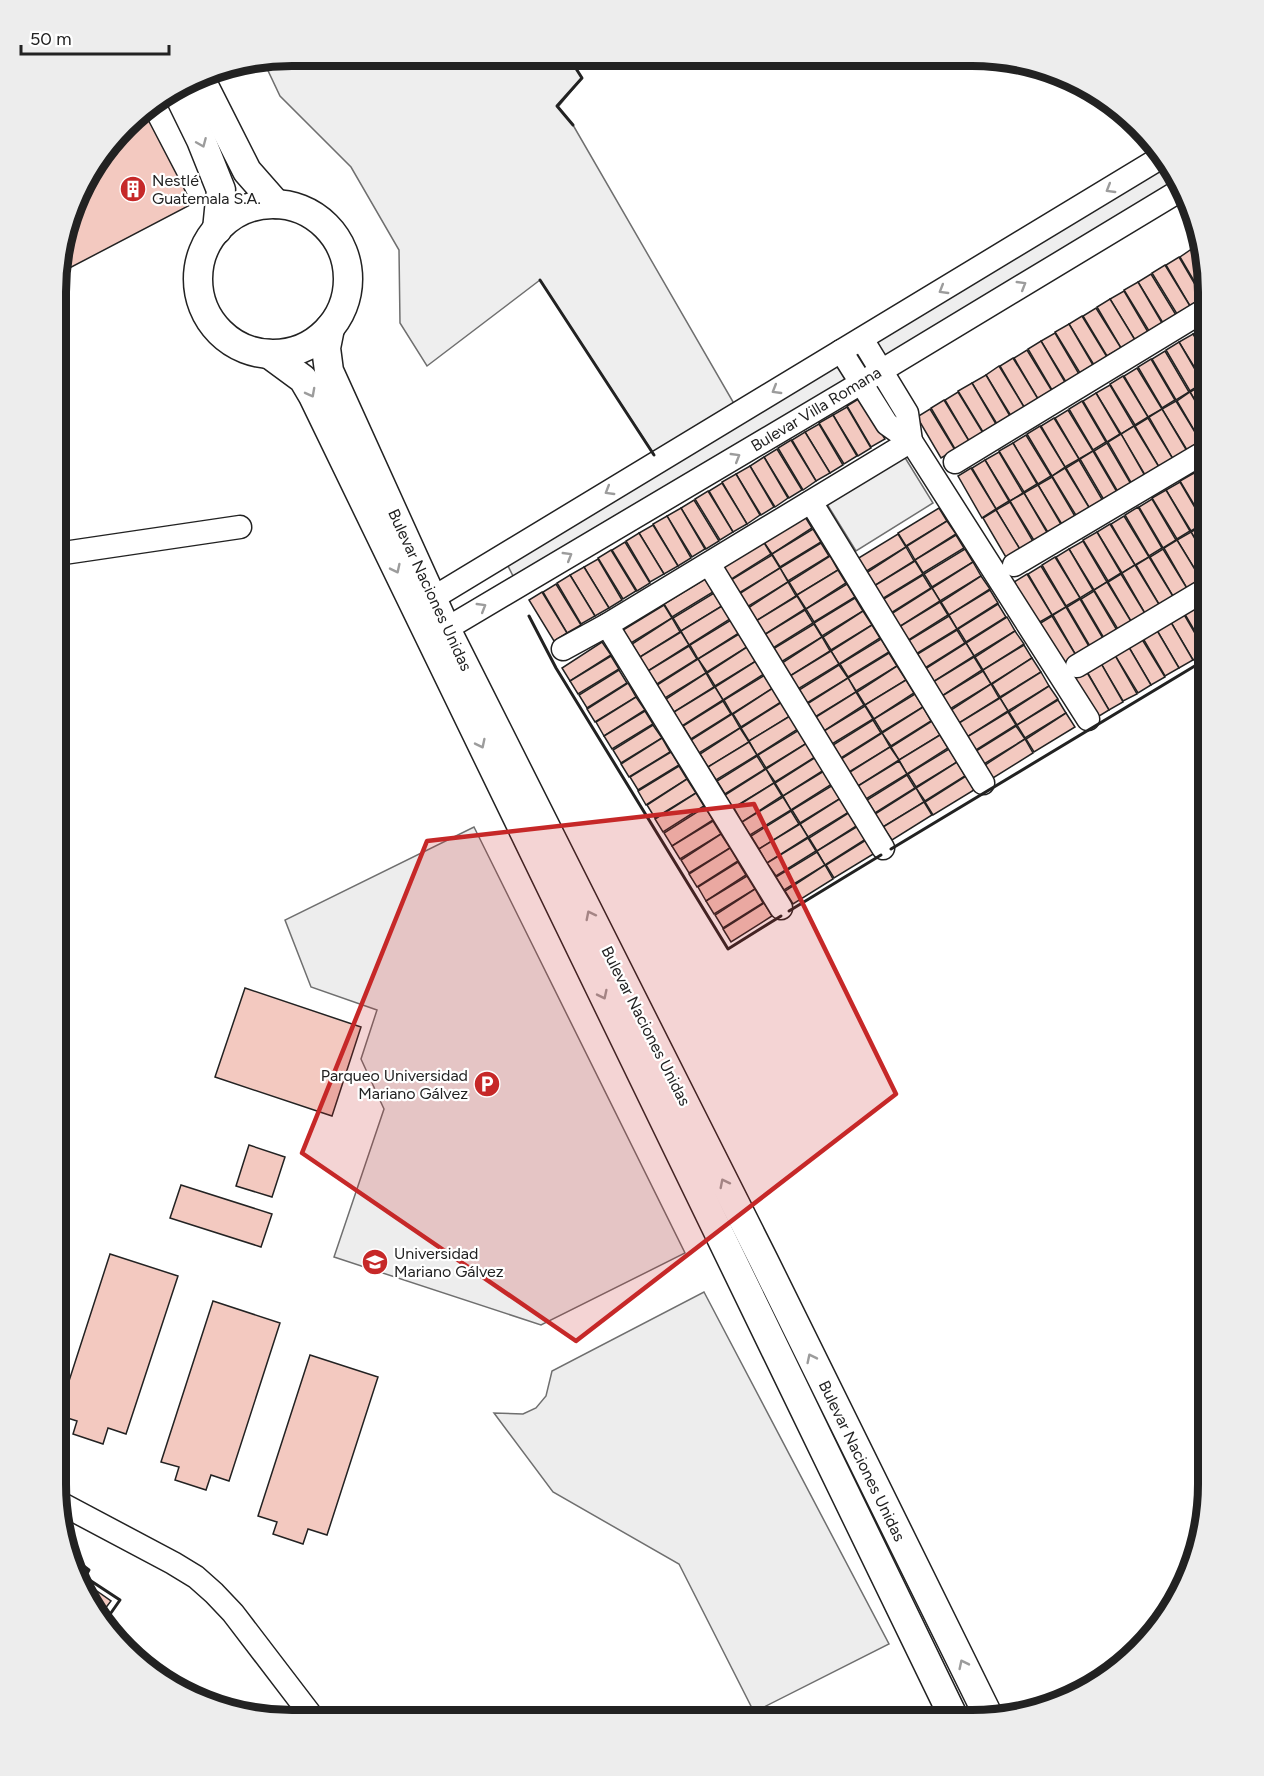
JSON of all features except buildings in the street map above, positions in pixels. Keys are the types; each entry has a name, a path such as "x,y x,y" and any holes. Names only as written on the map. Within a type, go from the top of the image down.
{"main road":[{"path":"203,84 247,171 276,204"},
{"path":"179,96 201,140 221,190 217,230"},
{"path":"276,204 293,206 308,212 334,234 347,265 347,290 339,314 330,328 317,339 302,348 269,354 244,348 233,342 223,334 207,314 200,290 200,264 209,240 229,218 260,205 276,204"},
{"name":"Bulevar Naciones Unidas","path":"330,328 326,348 329,371 446,629 769,1272 986,1710"},
{"name":"Bulevar Naciones Unidas","path":"269,354 303,379 313,396 950,1710"}],"street":[{"path":"433,598 1155,161"},
{"name":"Bulevar Villa Romana","path":"446,629 1175,193"},
{"path":"955,462 1198,315"},
{"path":"862,339 907,413 911,441"},
{"path":"841,351 887,424 911,441 1088,719"},
{"path":"563,649 608,625 911,441"},
{"path":"1014,565 1198,456"},
{"path":"810,502 983,783"},
{"path":"66,553 240,527"},
{"path":"709,564 883,848"},
{"path":"1077,666 1198,594"},
{"path":"608,625 781,908"},
{"path":"67,1507 196,1577 233,1613 307,1710"}],"highlighted area":[{"path":"754,804 896,1094 576,1341 302,1153 427,841"}],"shaded area":[{"path":"574,66 582,78 558,107 573,125 736,407 655,456 540,280 427,366 400,323 399,250 351,167 280,96 267,68"},
{"path":"1155,161 1168,179 1175,193 518,586 503,556"},
{"path":"904,456 933,503 856,551 827,504"},
{"name":"Parqueo Universidad Mariano Gálvez","path":"474,827 685,1253 541,1325 334,1257 384,1109 361,1059 377,1010 311,987 285,920"},
{"path":"704,1292 889,1644 758,1710 753,1710 679,1564 553,1492 494,1413 523,1414 536,1408 546,1396 552,1371"}],"wall":[{"path":"573,125 557,106 582,78 574,66"},
{"path":"540,280 654,455"},
{"path":"529,616 556,668 728,949 781,916"},
{"path":"891,849 1198,664"},
{"path":"789,911 881,855"},
{"path":"81,1564 89,1570 86,1576"},
{"path":"86,1578 120,1600 109,1616"}],"place":[{"name":"Nestlé Guatemala S.A.","path":"133,189"},
{"name":"Parqueo Universidad Mariano Gálvez","path":"487,1084"},
{"name":"Universidad Mariano Gálvez","path":"375,1262"}]}
